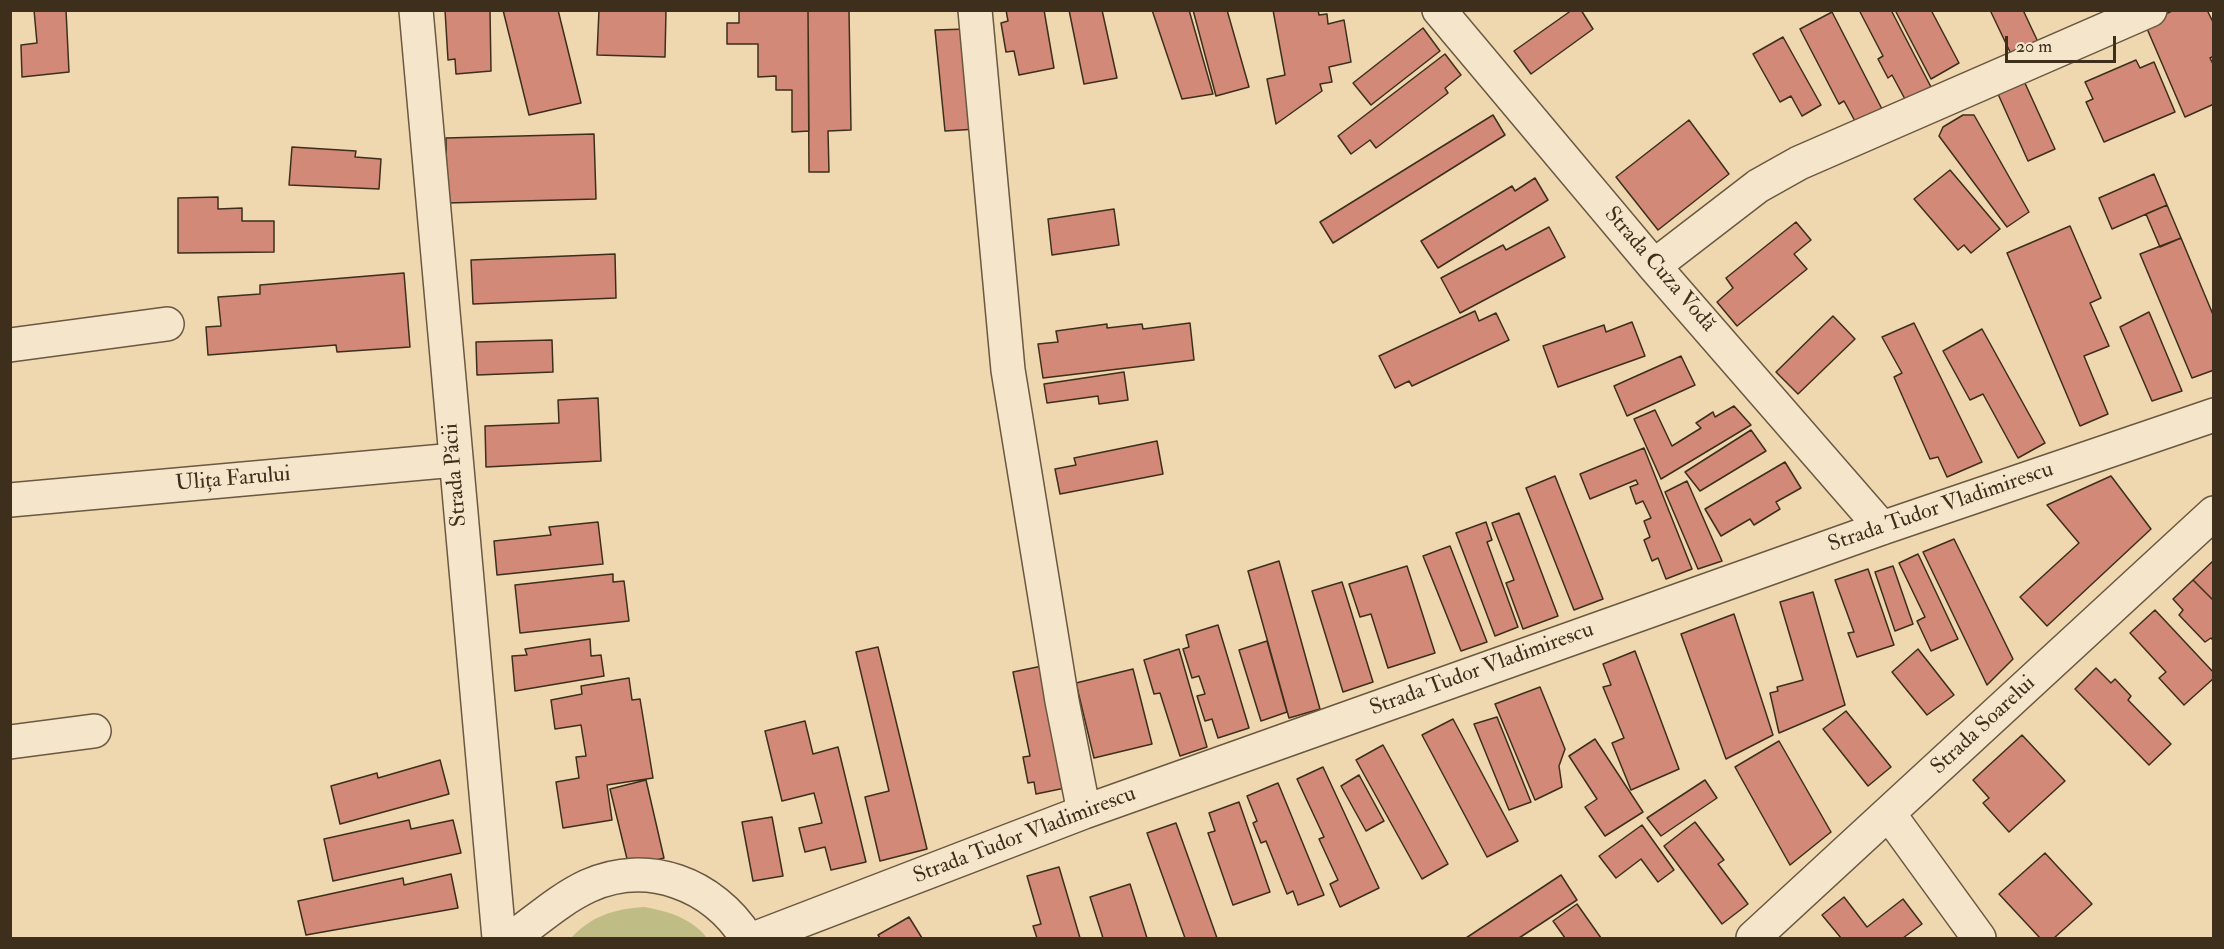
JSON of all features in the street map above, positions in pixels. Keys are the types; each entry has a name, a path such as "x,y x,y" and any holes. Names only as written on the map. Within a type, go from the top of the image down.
{"street":[{"name":"Strada Păcii","path":"416,10 499,939"},
{"path":"975,10 1008,370 1062,701 1084,812"},
{"name":"Strada Cuza Vodă","path":"1439,10 1654,266 1882,528"},
{"path":"1654,266 1758,186 1799,163 2150,10"},
{"path":"10,345 167,324"},
{"name":"Strada Tudor Vladimirescu","path":"756,939 1084,812 1882,528 2214,416"},
{"name":"Ulița Farului","path":"10,500 455,460"},
{"name":"Strada Soarelui","path":"1753,939 2214,513"},
{"path":"10,742 94,731"},
{"path":"1889,814 1979,939"},
{"path":"512,939 588,886 627,875 643,875 682,883 706,895 723,908 747,939"}],"shaded area":[{"path":"644,907 678,916 694,925 707,938 571,938 587,924 604,915"}],"building":[{"path":"34,10 66,10 69,72 22,77 21,45 37,43"},
{"path":"445,10 490,10 491,71 456,74 455,59 448,60"},
{"path":"503,10 558,10 581,103 529,115"},
{"path":"599,10 666,10 665,57 597,55"},
{"path":"739,10 808,10 809,131 792,132 792,90 776,90 776,76 758,77 758,44 727,44 727,23 739,23"},
{"path":"808,10 849,10 851,130 828,131 829,172 809,172"},
{"path":"1006,10 1044,10 1054,68 1019,75 1014,51 1006,52 1001,23 1008,21"},
{"path":"1069,10 1102,10 1117,78 1084,84"},
{"path":"1152,10 1189,10 1213,94 1182,99"},
{"path":"1193,10 1227,10 1249,87 1216,96"},
{"path":"1273,10 1318,10 1319,15 1327,14 1328,24 1344,20 1351,62 1329,67 1332,82 1320,84 1322,91 1276,124 1267,79 1285,75"},
{"path":"1572,10 1581,10 1593,29 1531,74 1514,51"},
{"path":"1859,10 1891,10 1931,87 1906,101 1892,75 1888,78 1878,59 1883,56"},
{"path":"1895,10 1931,10 1959,63 1931,79"},
{"path":"1990,10 2023,10 2038,42 2011,54"},
{"path":"2174,10 2207,10 2214,24 2214,56 2210,58 2214,66 2214,104 2185,117 2145,24"},
{"path":"1832,12 1882,109 1856,123 1844,101 1839,104 1800,29"},
{"path":"1423,28 1440,51 1371,105 1353,83"},
{"path":"967,29 977,129 945,131 935,30"},
{"path":"1783,37 1821,105 1802,116 1791,96 1780,102 1753,54"},
{"path":"1445,54 1461,75 1445,88 1448,93 1376,148 1370,140 1351,154 1338,136"},
{"path":"2136,60 2140,68 2154,62 2175,112 2104,142 2086,102 2093,99 2085,82"},
{"path":"2024,81 2055,149 2028,161 1998,94"},
{"path":"1493,115 1505,135 1333,243 1320,222"},
{"path":"1963,115 1974,115 2029,212 2007,227 1939,136 1943,127"},
{"path":"1689,120 1729,174 1658,230 1616,177"},
{"path":"594,134 596,199 447,203 446,138"},
{"path":"292,147 356,151 355,157 381,159 379,189 289,185"},
{"path":"1950,170 2000,229 1971,253 1964,245 1958,250 1914,199"},
{"path":"2154,174 2167,205 2112,229 2099,198"},
{"path":"1535,178 1548,200 1438,268 1421,241 1512,186 1515,191"},
{"path":"218,197 218,209 242,208 242,221 274,221 274,252 178,253 178,198"},
{"path":"2167,205 2181,238 2160,247 2146,214"},
{"path":"1114,209 1119,245 1052,255 1048,219"},
{"path":"1796,222 1811,240 1794,254 1807,269 1737,326 1717,302 1733,288 1726,278"},
{"path":"2070,226 2101,298 2090,303 2109,346 2084,356 2108,414 2080,426 2007,253"},
{"path":"1549,227 1565,257 1460,313 1441,278 1503,245 1506,250"},
{"path":"2181,238 2214,317 2214,370 2192,378 2140,254"},
{"path":"615,254 616,298 473,304 471,260"},
{"path":"404,273 410,347 337,352 336,345 208,355 206,327 221,326 218,297 260,294 260,285"},
{"path":"1475,311 1479,321 1496,313 1509,340 1412,386 1409,381 1395,388 1379,356"},
{"path":"2149,312 2182,391 2152,401 2120,327"},
{"path":"1833,316 1855,339 1798,394 1776,372"},
{"path":"1632,322 1645,356 1558,387 1543,346 1604,325 1606,332"},
{"path":"1190,323 1194,360 1043,378 1038,344 1058,342 1056,331 1107,324 1107,328 1142,324 1143,329"},
{"path":"1914,323 1982,462 1947,477 1938,457 1930,459 1894,377 1902,373 1882,337"},
{"path":"1982,329 2045,443 2018,458 1983,394 1970,400 1943,351"},
{"path":"552,340 553,372 477,375 476,342"},
{"path":"1681,356 1695,385 1627,416 1614,386"},
{"path":"1124,372 1128,400 1099,404 1098,396 1047,403 1044,384"},
{"path":"598,398 601,461 486,467 485,426 559,423 558,400"},
{"path":"1734,406 1751,425 1661,479 1634,419 1655,410 1672,446 1701,428 1696,423 1713,412 1715,417"},
{"path":"1751,430 1766,451 1700,491 1685,472"},
{"path":"1157,441 1163,474 1060,494 1055,469 1076,465 1074,458"},
{"path":"1644,448 1692,569 1666,579 1658,558 1652,561 1644,540 1650,537 1644,521 1651,518 1643,501 1636,504 1630,487 1638,484 1636,480 1590,499 1580,474"},
{"path":"1785,462 1801,488 1776,502 1780,509 1754,525 1750,519 1721,536 1705,509"},
{"path":"1555,476 1603,599 1574,610 1526,488"},
{"path":"2111,476 2151,529 2047,626 2020,597 2079,543 2047,505"},
{"path":"1687,481 1722,561 1698,569 1665,492"},
{"path":"1519,513 1558,616 1523,629 1506,583 1514,580 1492,523"},
{"path":"598,522 603,564 497,575 494,541 551,535 549,527"},
{"path":"1486,522 1492,540 1487,542 1518,627 1495,636 1456,533"},
{"path":"1954,539 2013,659 1987,685 1923,552"},
{"path":"1450,546 1487,642 1461,651 1423,556"},
{"path":"1918,554 1958,639 1931,651 1917,621 1925,617 1899,563"},
{"path":"2214,560 2214,601 2193,580"},
{"path":"1279,561 1320,709 1289,718 1248,571"},
{"path":"1407,566 1435,653 1388,668 1371,614 1360,617 1349,584"},
{"path":"1893,566 1913,624 1895,631 1875,572"},
{"path":"1868,569 1894,645 1857,657 1848,633 1854,632 1835,580"},
{"path":"613,574 613,582 624,581 629,621 520,633 515,585"},
{"path":"2193,580 2214,601 2214,641 2211,638 2205,642 2179,615 2183,610 2173,599"},
{"path":"1342,582 1373,682 1343,692 1312,591"},
{"path":"1813,592 1845,705 1779,733 1770,693 1778,691 1777,687 1803,680 1780,602"},
{"path":"2155,610 2214,673 2214,678 2184,705 2159,678 2166,672 2130,633"},
{"path":"1734,614 1773,735 1726,759 1681,634"},
{"path":"1218,625 1249,728 1218,738 1212,719 1205,721 1197,696 1205,694 1199,676 1192,678 1183,649 1189,647 1186,635"},
{"path":"590,639 591,656 601,655 604,676 515,691 512,656 527,655 525,649"},
{"path":"1267,641 1287,712 1261,721 1239,650"},
{"path":"878,647 927,849 880,861 865,797 889,791 856,652"},
{"path":"1179,649 1207,747 1180,756 1160,693 1154,694 1144,660"},
{"path":"1918,649 1954,695 1927,715 1892,672"},
{"path":"1635,651 1679,769 1631,790 1612,743 1624,738 1603,687 1611,685 1603,664"},
{"path":"1047,665 1070,787 1036,794 1034,782 1028,783 1023,757 1030,756 1013,672"},
{"path":"2096,668 2111,683 2115,679 2131,696 2128,700 2171,744 2149,765 2075,689"},
{"path":"1133,669 1152,744 1094,758 1076,683"},
{"path":"629,678 632,700 640,699 653,778 607,785 612,820 563,828 556,782 579,778 576,757 586,756 581,725 555,729 551,700 582,694 581,686"},
{"path":"1540,687 1565,749 1559,766 1562,787 1535,800 1495,704"},
{"path":"1846,711 1891,767 1868,786 1823,729"},
{"path":"1497,717 1531,802 1509,810 1474,724"},
{"path":"1453,719 1518,841 1487,857 1422,735"},
{"path":"805,721 813,754 838,747 866,862 831,870 825,847 805,852 799,828 822,823 814,793 782,801 765,731"},
{"path":"2022,735 2065,781 2009,832 1983,803 1989,798 1973,780"},
{"path":"1595,739 1643,812 1605,836 1585,807 1597,799 1569,756"},
{"path":"1779,741 1831,832 1790,865 1735,767"},
{"path":"1383,745 1448,864 1422,879 1356,760"},
{"path":"440,760 449,794 340,824 331,786 377,773 378,778"},
{"path":"1323,767 1379,888 1340,907 1330,884 1338,880 1319,839 1324,837 1297,779"},
{"path":"1359,775 1384,821 1366,831 1341,786"},
{"path":"646,780 664,858 629,867 610,789"},
{"path":"1705,780 1717,798 1661,836 1647,818"},
{"path":"1278,783 1324,895 1298,905 1293,891 1287,894 1266,841 1261,843 1253,823 1257,821 1247,796"},
{"path":"1239,802 1270,892 1233,905 1208,833 1215,831 1209,813"},
{"path":"772,817 783,876 753,881 742,822"},
{"path":"409,820 411,829 453,820 461,853 333,881 324,839"},
{"path":"1695,822 1724,860 1718,864 1748,904 1722,924 1664,846"},
{"path":"1176,823 1217,938 1185,938 1147,833"},
{"path":"1642,825 1674,870 1658,882 1641,859 1616,878 1599,856"},
{"path":"2045,853 2092,904 2054,938 2040,938 1999,894"},
{"path":"1059,867 1080,938 1037,938 1033,926 1041,924 1027,876"},
{"path":"451,874 458,908 306,935 298,901 403,878 404,885"},
{"path":"1561,875 1577,900 1519,938 1466,938"},
{"path":"1130,884 1147,938 1103,938 1090,897"},
{"path":"1844,897 1867,927 1903,899 1922,924 1903,938 1841,938 1822,915"},
{"path":"1577,904 1601,938 1565,938 1553,921"},
{"path":"909,917 922,938 880,938 878,935"}]}
